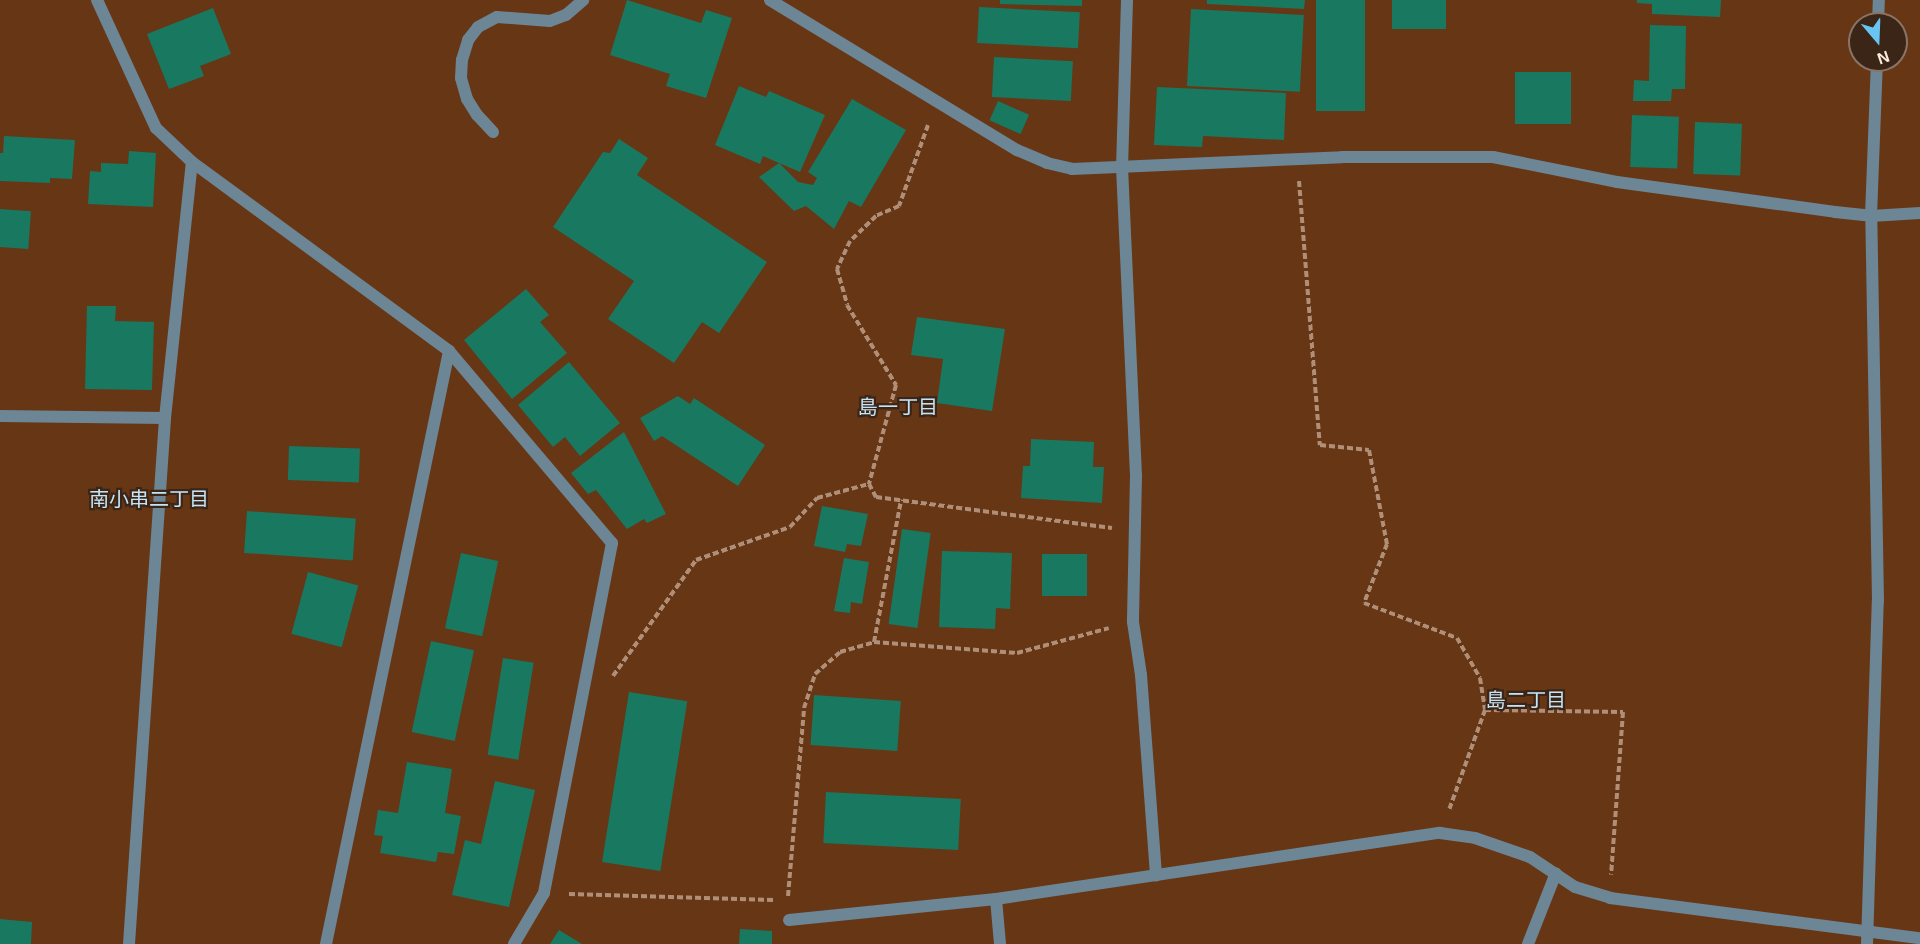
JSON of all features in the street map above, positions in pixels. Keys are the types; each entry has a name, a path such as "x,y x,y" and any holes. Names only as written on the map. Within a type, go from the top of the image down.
{"street":[{"path":"97,0 156,128 192,162 449,351 612,543 544,894 514,944"},
{"path":"493,132 477,115 467,99 461,78 462,60 468,40 478,27 497,17 550,21 566,15 583,0"},
{"path":"770,0 1017,150 1047,163 1072,169 1297,159 1492,157 1617,182 1871,216 1920,213"},
{"path":"1127,0 1122,167 1137,531 1133,622 1141,675 1156,876"},
{"path":"1867,944 1878,601 1871,216 1877,72"},
{"path":"129,944 165,418 192,162"},
{"path":"326,944 449,351"},
{"path":"0,416 165,418"},
{"path":"789,921 996,899 1440,833 1475,838 1530,857 1575,887 1610,898 1920,938"},
{"path":"1528,944 1556,873"},
{"path":"996,899 1000,944"}],"path":[{"path":"937,100 900,206 876,216 850,241 837,269 847,305 896,385 869,484 876,496 1137,531"},
{"path":"1297,159 1320,445 1369,450 1387,544 1364,603 1458,638 1480,678 1485,710 1440,833"},
{"path":"584,689 609,681 696,560 790,527 817,498 869,484"},
{"path":"874,642 901,500"},
{"path":"789,921 787,901 804,708 815,674 840,652 874,642 1017,653 1133,622"},
{"path":"1485,710 1623,712 1610,898"},
{"path":"544,894 787,901"}],"building":[{"path":"627,0 701,23 706,10 732,18 706,98 666,86 670,74 610,55"},
{"path":"1000,0 1082,0 1082,6 1000,4"},
{"path":"1207,0 1305,0 1304,9 1207,4"},
{"path":"1316,0 1365,0 1365,111 1316,111"},
{"path":"1392,0 1446,0 1446,29 1392,29"},
{"path":"1637,0 1721,0 1720,17 1652,14 1652,4 1637,3"},
{"path":"979,7 1080,12 1078,48 977,43"},
{"path":"213,8 231,54 200,66 204,76 169,89 147,34"},
{"path":"1191,9 1304,15 1300,92 1187,86"},
{"path":"1650,25 1686,26 1685,89 1672,89 1671,101 1633,101 1634,80 1649,81"},
{"path":"994,57 1073,61 1071,101 992,97"},
{"path":"1515,72 1571,72 1571,124 1515,124"},
{"path":"739,86 766,97 769,91 825,115 800,172 763,156 760,164 715,145"},
{"path":"1157,87 1286,93 1284,140 1203,136 1202,147 1154,145"},
{"path":"852,99 906,130 861,207 849,201 834,229 806,206 794,211 759,177 779,163 798,182 813,185 817,178 808,172"},
{"path":"998,101 1029,115 1021,134 989,120"},
{"path":"1632,115 1679,117 1677,169 1630,167"},
{"path":"1695,122 1742,124 1740,176 1693,174"},
{"path":"4,136 75,140 72,179 50,178 50,183 0,181 0,153 3,153"},
{"path":"619,139 648,158 637,175 767,262 719,333 702,322 674,363 608,319 634,281 553,227 603,152 610,153"},
{"path":"129,151 156,153 153,207 88,204 90,171 101,172 101,163 128,164"},
{"path":"0,209 31,211 28,249 0,247"},
{"path":"526,289 549,315 540,322 567,353 512,399 464,340"},
{"path":"87,306 116,306 115,321 154,322 152,390 85,389"},
{"path":"917,317 1005,329 992,411 937,403 943,359 911,355"},
{"path":"569,362 620,423 580,456 565,437 553,447 518,405"},
{"path":"678,396 690,404 694,398 765,445 738,486 662,436 654,441 640,418"},
{"path":"624,432 666,514 647,523 644,519 627,529 596,490 588,494 571,473"},
{"path":"1031,439 1094,442 1093,467 1104,467 1102,503 1021,498 1023,466 1030,466"},
{"path":"289,446 360,448 359,482 288,480"},
{"path":"822,506 868,514 861,546 847,544 845,552 814,546"},
{"path":"247,511 356,519 353,561 244,553"},
{"path":"902,529 931,533 917,628 889,624"},
{"path":"942,551 1012,553 1010,609 996,608 995,629 939,627"},
{"path":"461,553 498,561 482,636 445,628"},
{"path":"1042,554 1087,554 1087,596 1042,596"},
{"path":"844,558 869,562 862,604 851,602 850,613 834,611"},
{"path":"308,572 358,585 342,647 291,634"},
{"path":"431,641 474,650 455,741 412,732"},
{"path":"503,658 534,663 518,760 488,755"},
{"path":"629,692 687,701 660,871 602,862"},
{"path":"814,695 901,701 897,751 811,745"},
{"path":"407,762 452,769 445,813 461,816 454,854 438,852 436,862 380,853 383,836 374,835 378,810 398,813"},
{"path":"495,781 535,790 509,907 452,895 465,840 481,844"},
{"path":"826,792 961,799 958,850 823,843"},
{"path":"0,919 32,922 31,944 0,944"},
{"path":"740,929 772,931 772,944 739,944"},
{"path":"559,930 582,944 550,944"}],"district":[{"name":"島一丁目","path":"898,407"},
{"name":"南小串二丁目","path":"149,499"},
{"name":"島二丁目","path":"1526,700"}]}
